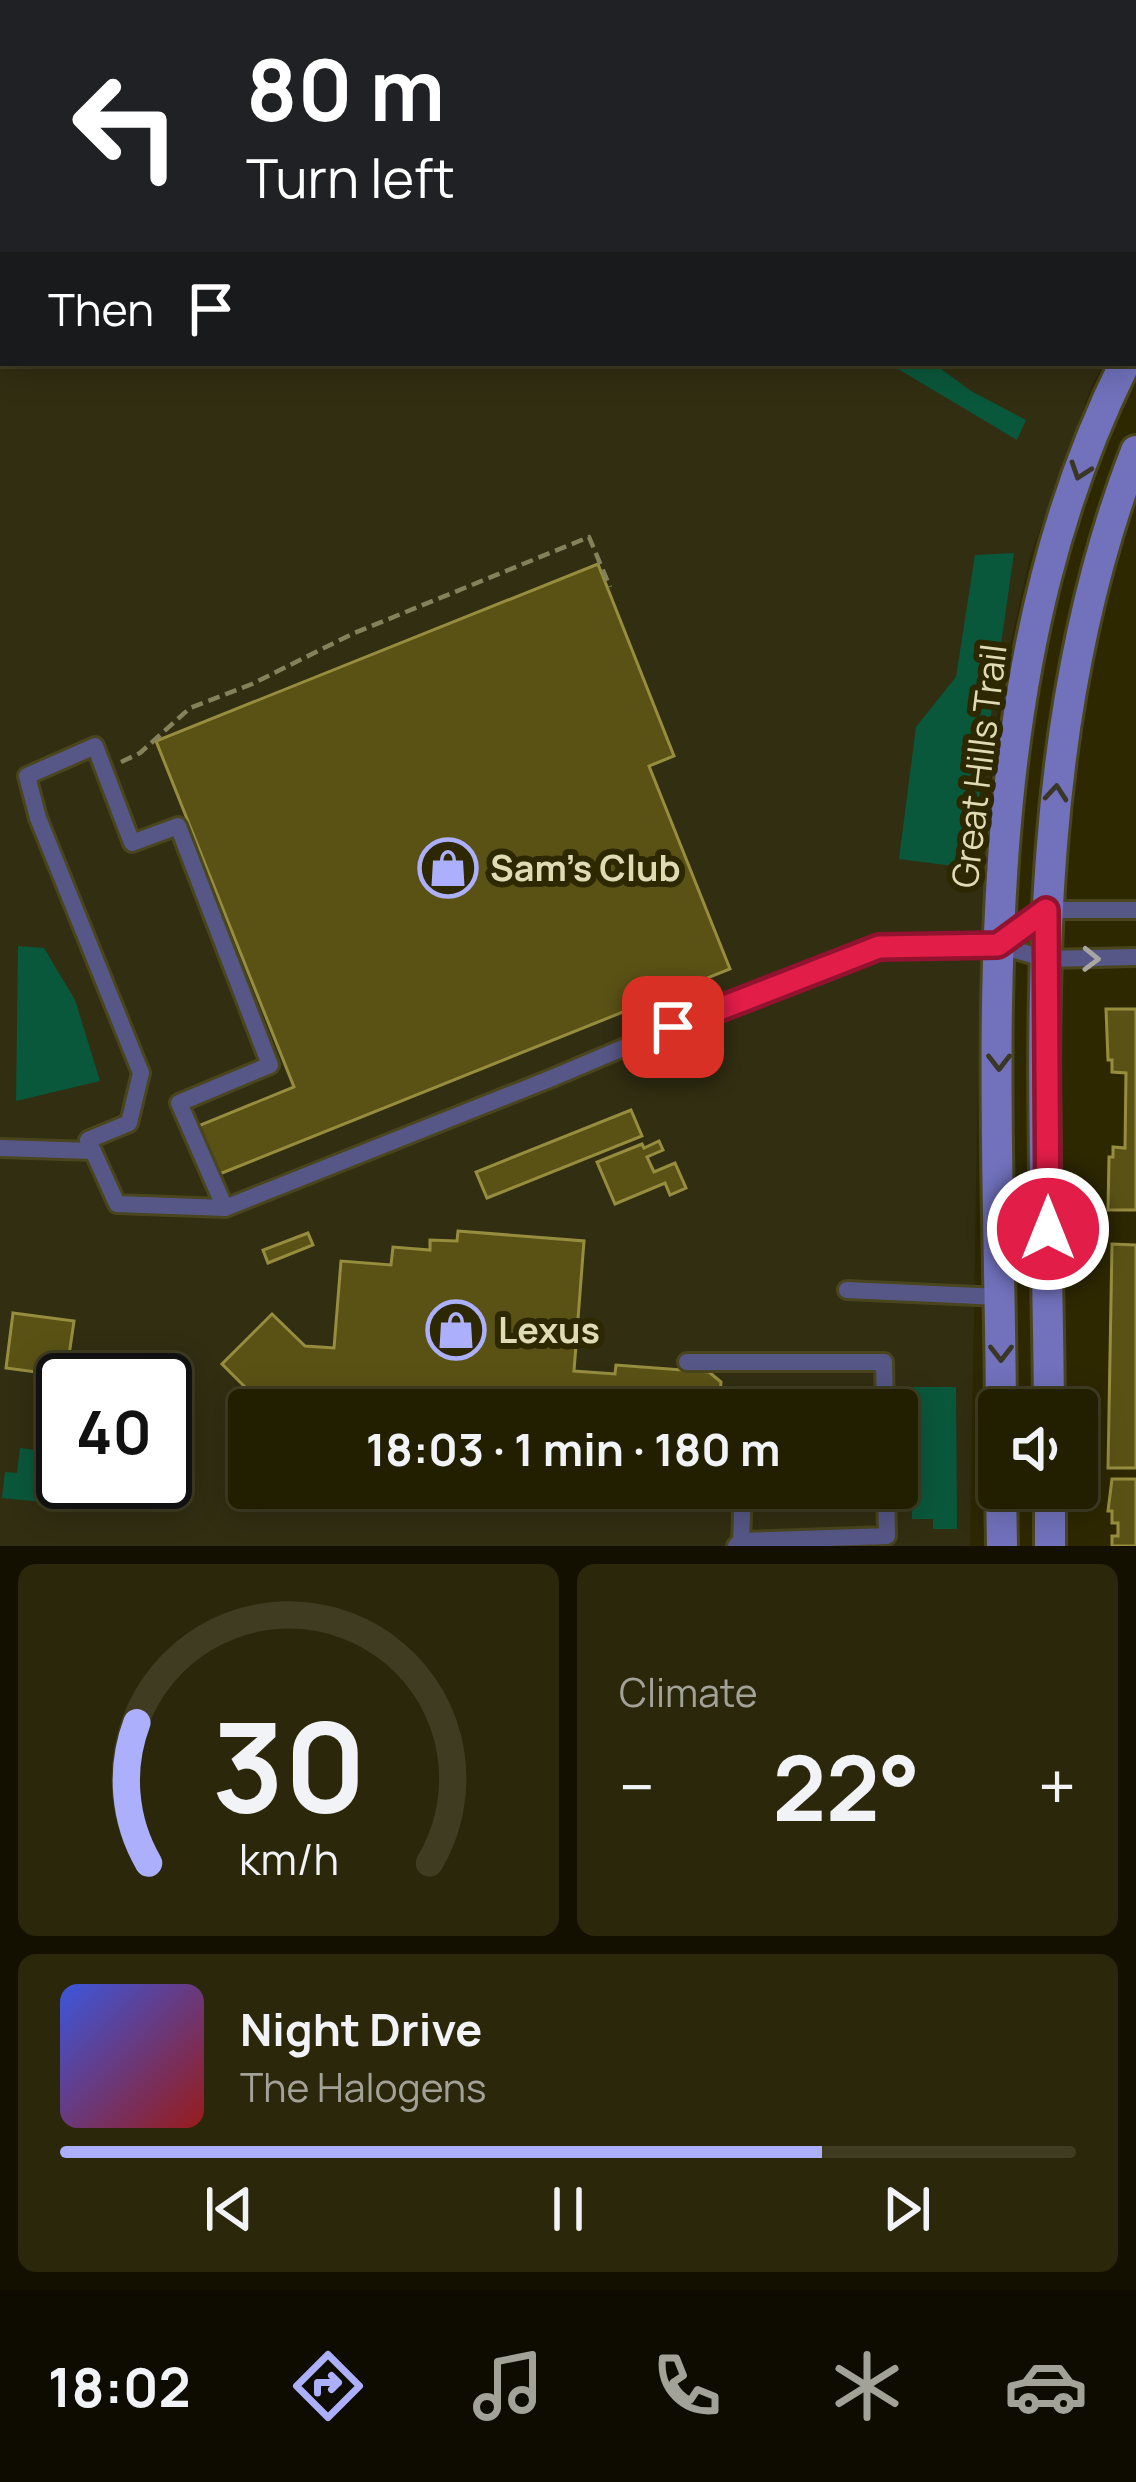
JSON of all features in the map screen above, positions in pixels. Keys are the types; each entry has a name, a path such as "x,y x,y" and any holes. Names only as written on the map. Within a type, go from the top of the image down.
{"street":[{"name":"Great Hills Trail","path":"1001,1389 998,945 1014,750 1035,628 1069,502 1124,366"},
{"path":"1049,1389 1046,910 1060,753 1080,630 1108,525 1136,451"},
{"path":"1001,1509 1002,1546"},
{"path":"1050,1509 1050,1546"}],"lane":[{"path":"225,1208 179,1103 270,1065 178,826 132,843 95,746 27,776 38,818 141,1073 128,1123 88,1140 117,1204 225,1208 753,993 879,947 998,945 1046,959 1136,957"},
{"path":"998,945 1046,910 1136,910"},
{"path":"0,1148 93,1151"},
{"path":"847,1290 1000,1297"},
{"path":"687,1362 884,1362 885,1389"},
{"path":"741,1509 739,1543 887,1536 886,1509"}],"path":[{"path":"110,767 140,753 190,708 252,684 352,634 589,537 610,587"}],"shaded area":[{"path":"0,366 1102,366 1030,557 1000,690 988,798 980,951 970,1546 0,1546"},
{"path":"893,366 937,366 971,391 1026,420 1017,440"},
{"path":"1014,553 969,868 899,859 916,727 956,677 975,555"},
{"path":"18,946 44,948 75,1000 100,1081 16,1101"},
{"path":"956,1387 957,1529 933,1529 933,1519 912,1519 912,1509 918,1509 918,1389 911,1389"},
{"path":"20,1448 36,1450 36,1501 2,1498 5,1472 17,1473"}],"building":[{"name":"Sam's Club","path":"598,564 674,756 649,766 730,969 217,1175 198,1126 294,1087 156,741"},
{"path":"1106,1009 1136,1009 1136,1210 1108,1210 1109,1157 1113,1157 1113,1147 1125,1148 1126,1073 1112,1072 1112,1060 1108,1060"},
{"path":"631,1110 642,1136 487,1198 476,1172"},
{"path":"659,1141 663,1150 647,1157 654,1172 675,1163 686,1188 670,1195 665,1183 615,1204 597,1162"},
{"name":"Lexus","path":"458,1231 584,1241 574,1371 615,1374 616,1365 709,1372 721,1382 720,1389 247,1389 222,1364 272,1314 305,1346 334,1348 341,1261 391,1265 393,1247 430,1250 430,1240 457,1241"},
{"path":"308,1233 313,1245 268,1263 263,1250"},
{"path":"1112,1244 1136,1245 1136,1468 1108,1468"},
{"path":"13,1313 74,1321 69,1353 36,1353 36,1372 6,1368"},
{"path":"1112,1479 1136,1479 1136,1546 1112,1546 1118,1523 1112,1523 1112,1511 1108,1511"}],"place":[{"name":"Sam's Club","path":"448,868"},
{"name":"Lexus","path":"456,1330"}],"route":[{"path":"673,1027 879,947 998,945 1046,910 1048,1229"}]}
